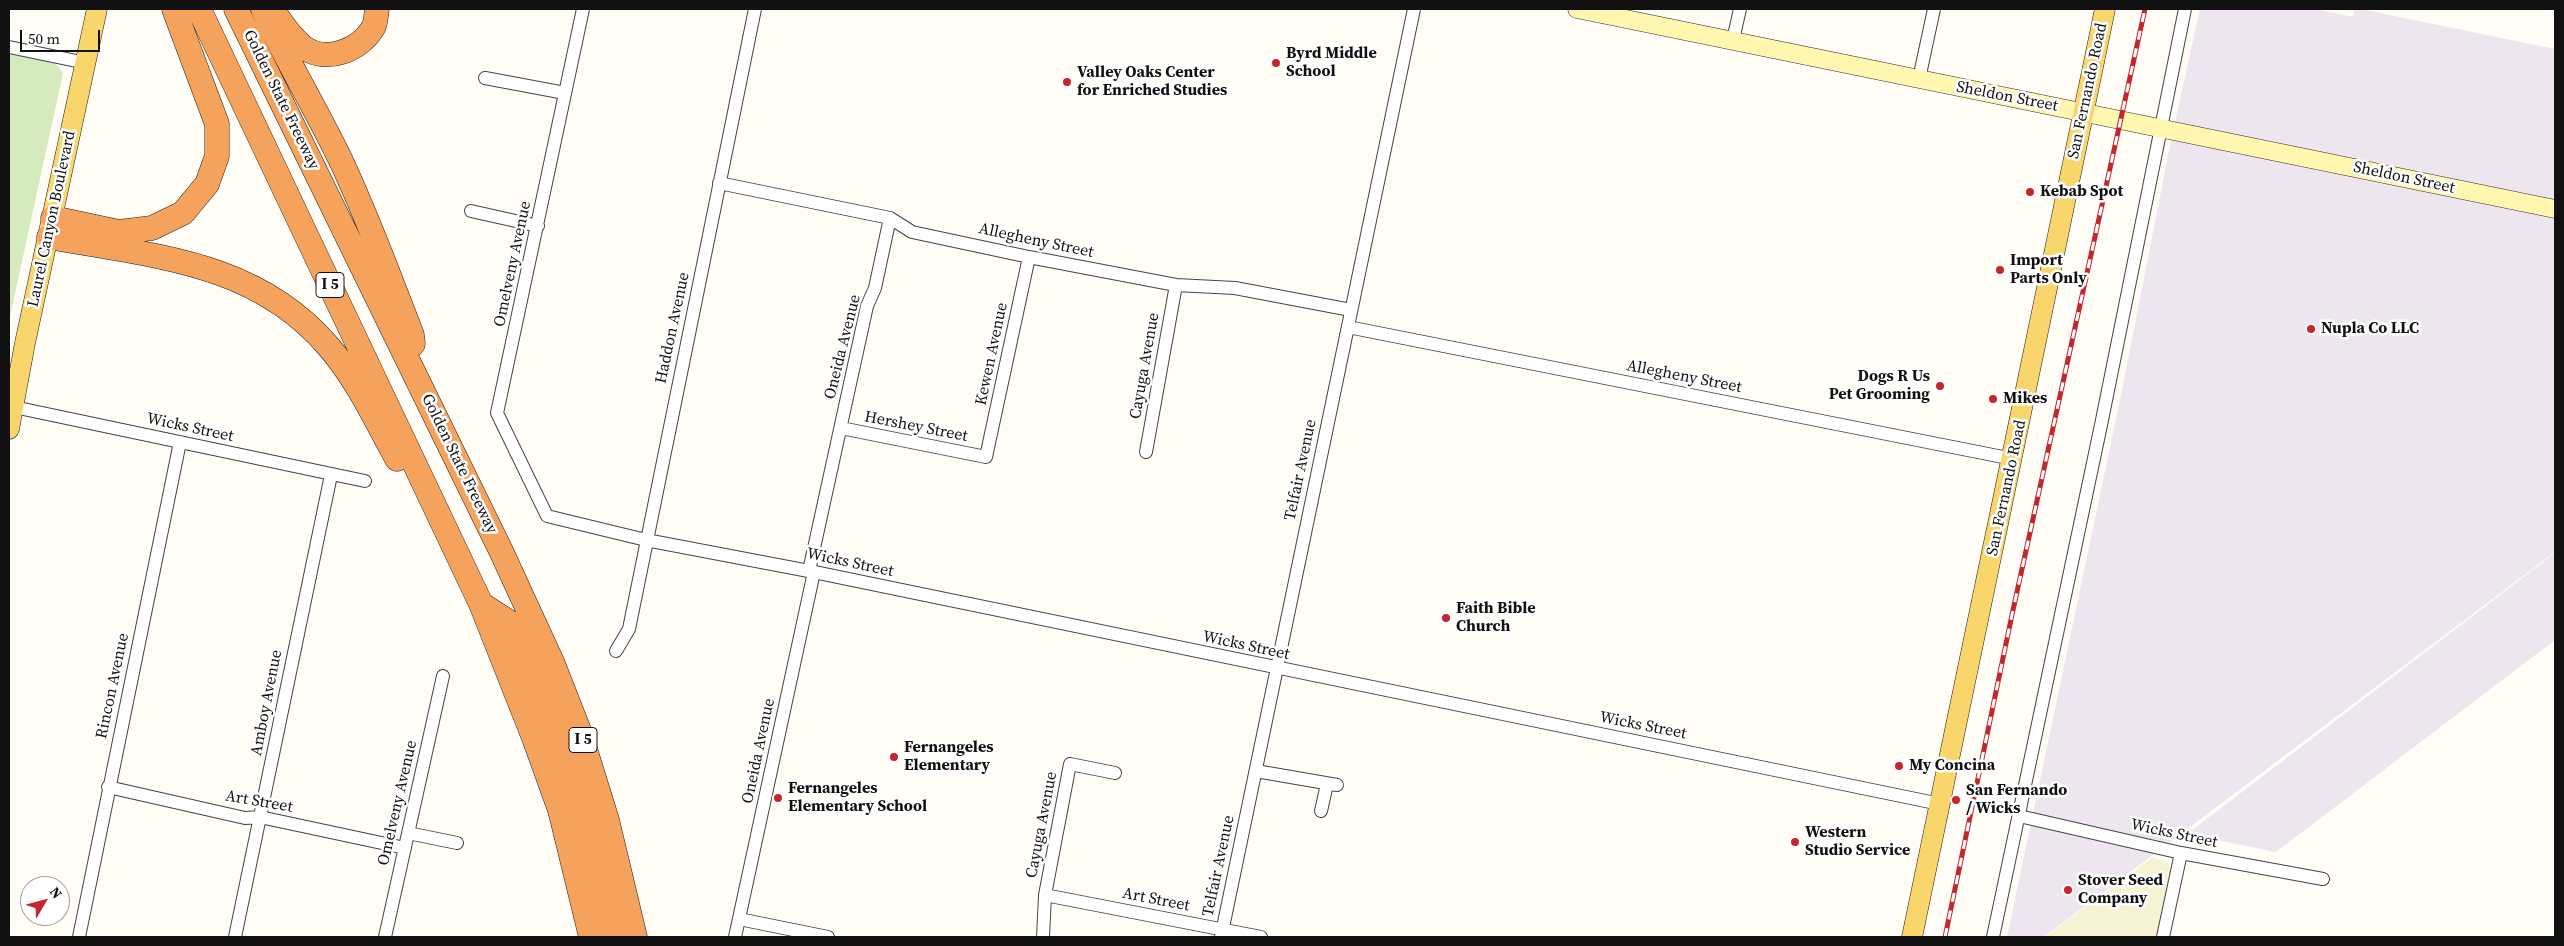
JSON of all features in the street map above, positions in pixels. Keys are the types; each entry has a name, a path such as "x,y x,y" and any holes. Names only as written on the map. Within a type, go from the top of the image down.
{"highway":[{"path":"51,228 119,232 152,228 183,213 208,184 217,156 217,124 174,9"},
{"name":"Golden State Freeway","path":"199,9 482,604 560,810 591,937"},
{"name":"Golden State Freeway","path":"236,9 502,553 552,664 580,733 607,820 635,937"},
{"path":"263,9 282,50 343,164 370,227 412,335 416,377"},
{"path":"272,9 287,32 304,48 326,56 354,48 374,27 377,9"},
{"path":"51,228 208,268 255,286 288,308 329,346 350,374 438,538 461,561"},
{"path":"502,553 504,586 558,716 582,785 607,868 621,937"},
{"path":"482,604 512,624 542,695 565,756 586,825 614,937"}],"main road":[{"name":"Laurel Canyon Boulevard","path":"9,429 11,406 97,9"},
{"name":"Sheldon Street","path":"1578,9 2555,209"},
{"name":"San Fernando Road","path":"1912,937 2106,9"}],"street":[{"name":"Omelveny Avenue","path":"546,516 497,412 583,9"},
{"name":"Haddon Avenue","path":"616,651 628,629 755,9"},
{"name":"Telfair Avenue","path":"1222,933 1414,9"},
{"path":"1733,40 1740,9"},
{"path":"1919,79 1934,9"},
{"path":"1992,937 2019,816 2185,9"},
{"path":"9,47 86,63"},
{"path":"485,78 564,93"},
{"name":"Allegheny Street","path":"719,183 890,218 912,232 1030,257 1176,286 1235,288 1351,310"},
{"path":"471,210 538,226"},
{"name":"Oneida Avenue","path":"736,937 840,428 867,306 875,288 890,218"},
{"name":"Kewen Avenue","path":"986,457 1030,257"},
{"name":"Cayuga Avenue","path":"1146,452 1176,286"},
{"name":"Allegheny Street","path":"1348,327 2013,459"},
{"name":"Wicks Street","path":"11,406 364,482"},
{"name":"Hershey Street","path":"840,428 986,457"},
{"name":"Rincon Avenue","path":"79,937 108,787 180,442"},
{"name":"Amboy Avenue","path":"235,937 331,475"},
{"name":"Wicks Street","path":"546,516 646,540 812,571 1276,669 1940,804"},
{"name":"Omelveny Avenue","path":"385,937 443,676"},
{"name":"Cayuga Avenue","path":"1043,937 1045,895 1070,764 1114,773"},
{"path":"1256,771 1332,784 1321,812"},
{"name":"Art Street","path":"108,787 245,818 260,817 405,848"},
{"name":"Wicks Street","path":"2019,816 2181,853 2324,879"},
{"path":"408,833 457,843"},
{"path":"2163,937 2181,853"},
{"name":"Art Street","path":"1045,895 1222,933 1261,937"},
{"path":"739,919 828,937"}],"shaded area":[{"path":"2200,9 2315,9 2353,17 2355,9 2360,9 2555,49 2555,552 2044,937 2007,937 2121,395 2171,140"},
{"path":"2555,553 2555,640 2276,852 2187,834"},
{"path":"2153,857 2170,863 2170,876 2157,937 2045,937"}],"green space":[{"path":"9,53 55,63 63,73 9,321"}],"railway":[{"path":"1945,937 2013,610 2145,9"}],"place":[{"name":"Byrd Middle School","path":"1276,63"},
{"name":"Valley Oaks Center for Enriched Studies","path":"1067,82"},
{"name":"Kebab Spot","path":"2030,192"},
{"name":"Import Parts Only","path":"2000,270"},
{"name":"Nupla Co LLC","path":"2311,329"},
{"name":"Dogs R Us Pet Grooming","path":"1940,386"},
{"name":"Mikes","path":"1993,399"},
{"name":"Faith Bible Church","path":"1446,618"},
{"name":"Fernangeles Elementary","path":"894,757"},
{"name":"My Concina","path":"1899,766"},
{"name":"Fernangeles Elementary School","path":"778,798"},
{"name":"San Fernando / Wicks","path":"1956,800"},
{"name":"Western Studio Service","path":"1795,842"},
{"name":"Stover Seed Company","path":"2068,890"}]}
